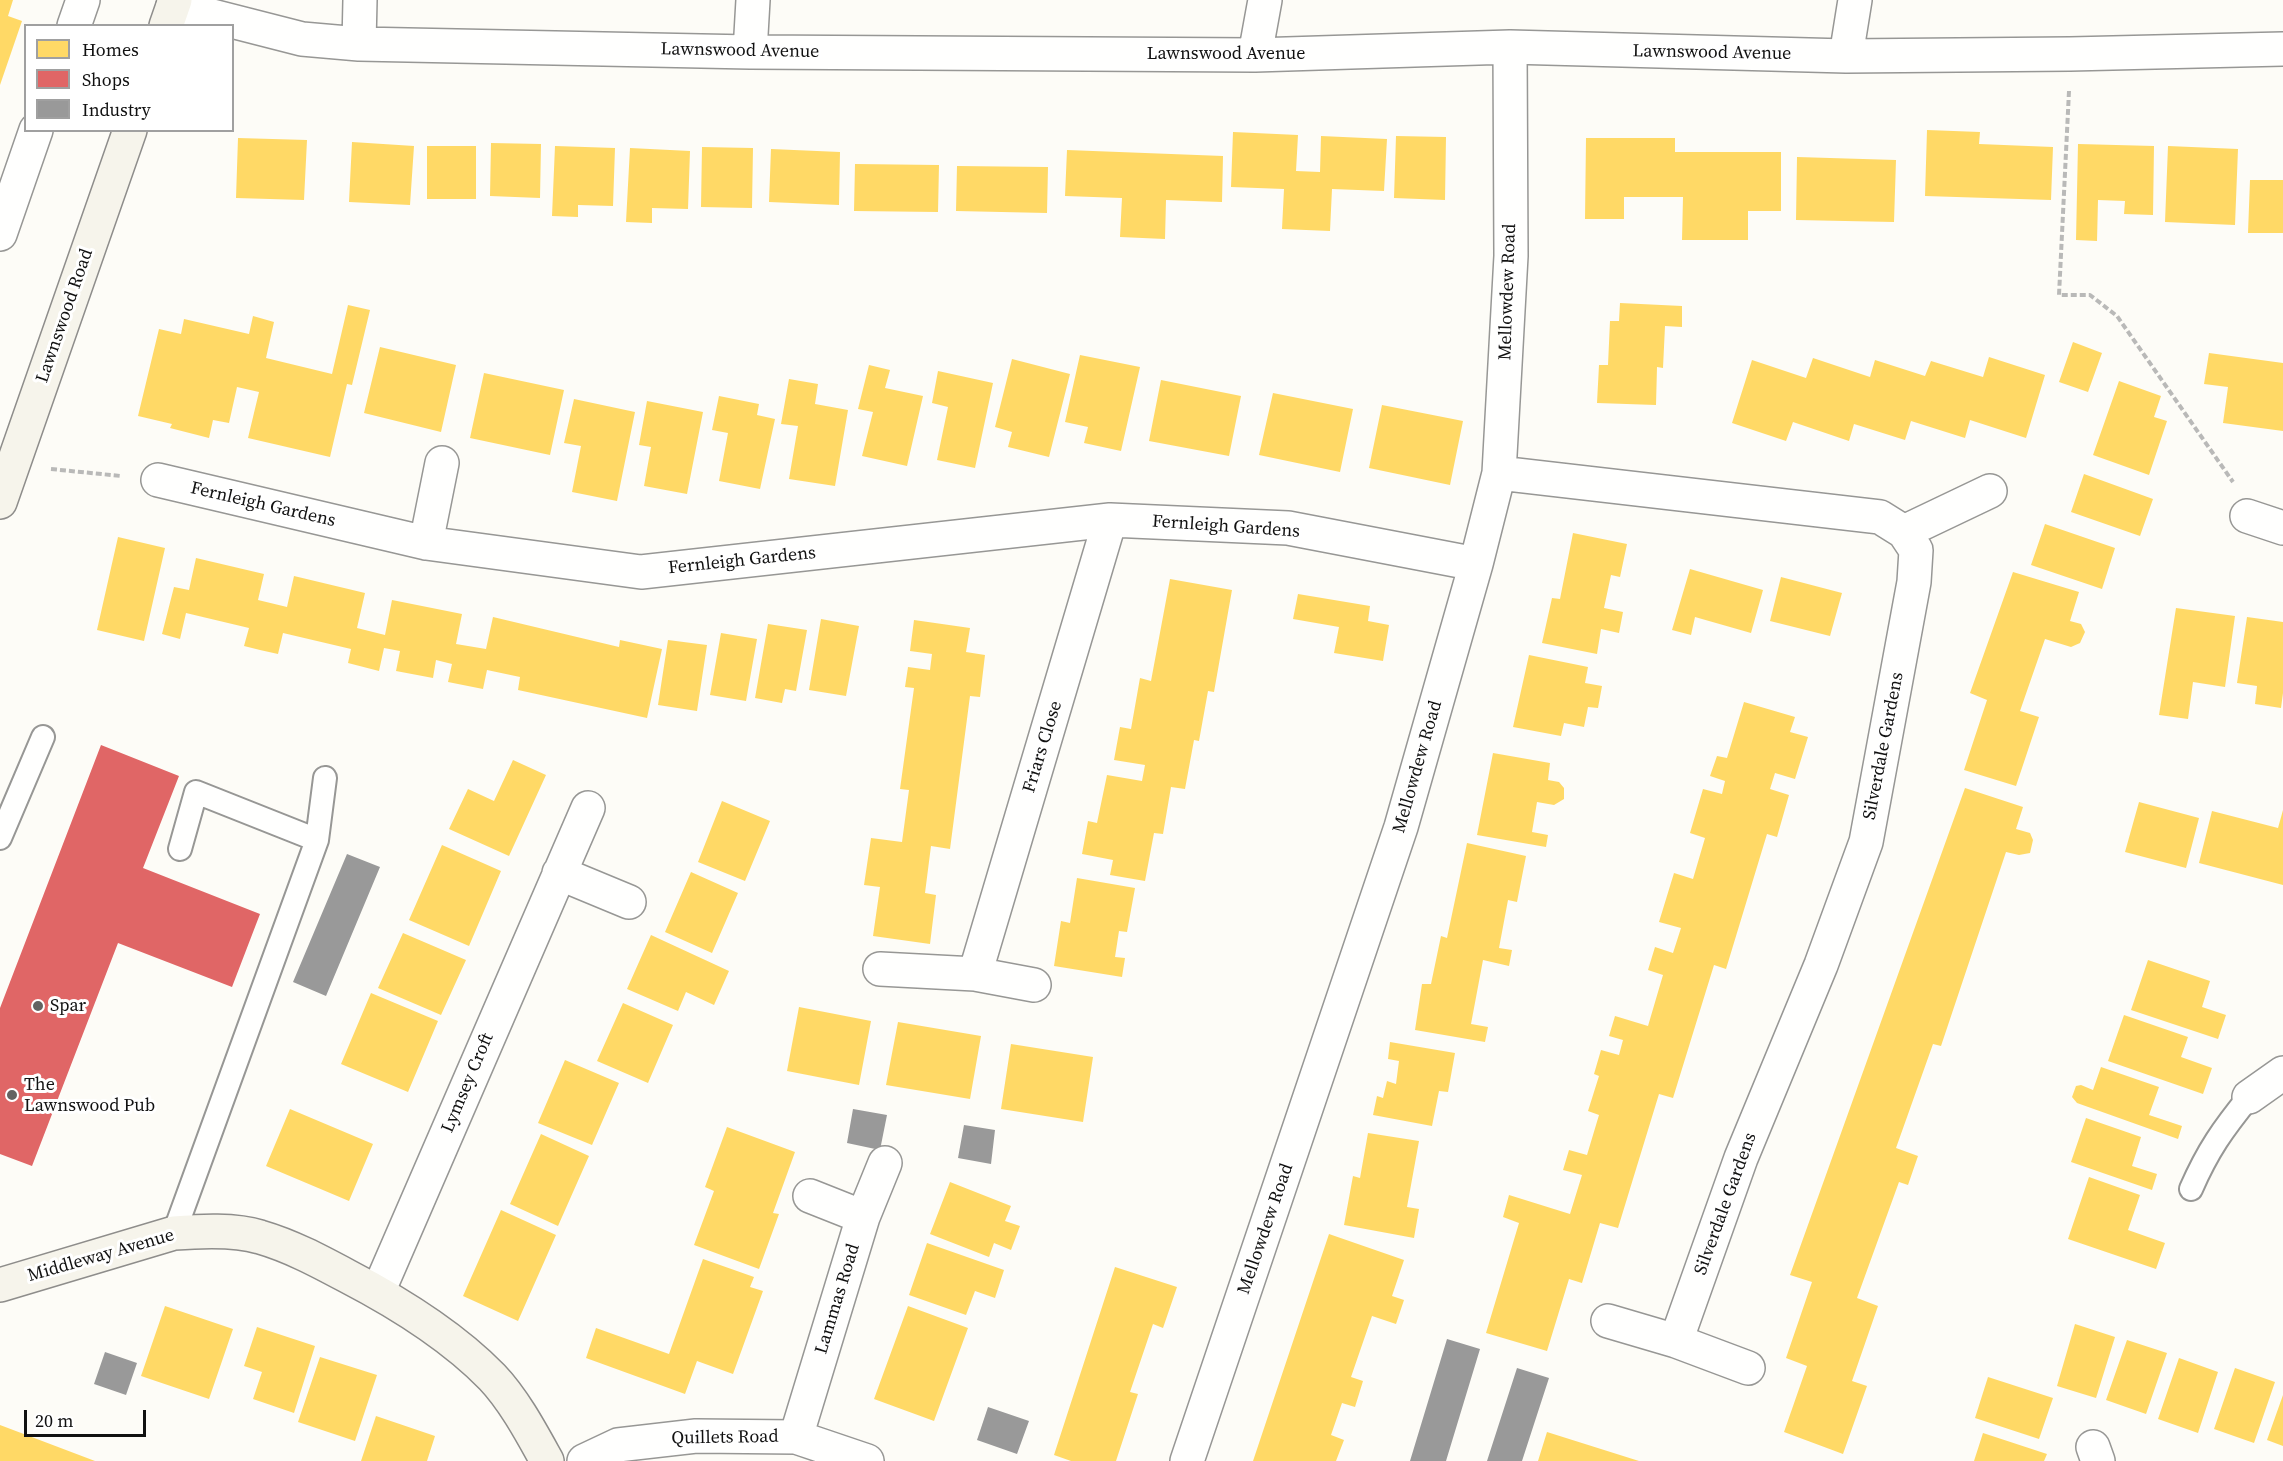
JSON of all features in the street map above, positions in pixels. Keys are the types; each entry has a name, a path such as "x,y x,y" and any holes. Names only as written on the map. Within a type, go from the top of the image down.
{"street":[{"path":"75,24 82,0"},
{"path":"359,44 360,0"},
{"path":"750,52 753,0"},
{"path":"1255,55 1265,0"},
{"path":"1846,56 1855,0"},
{"name":"Lawnswood Avenue","path":"172,11 232,24"},
{"name":"Lawnswood Avenue","path":"234,24 302,39 359,44 750,52 1255,55 1510,47 1846,56 2283,49"},
{"name":"Mellowdew Road","path":"1187,1461 1401,827 1476,564 1499,473 1511,256 1510,47"},
{"path":"0,234 35,132"},
{"name":"Lawnswood Road","path":"0,502 129,132"},
{"path":"426,543 442,463"},
{"path":"1499,473 1880,517 1904,532 1990,491"},
{"name":"Fernleigh Gardens","path":"158,480 426,543 641,572 1110,520 1288,528 1476,564"},
{"path":"2247,516 2283,528"},
{"name":"Friars Close","path":"975,974 1110,520"},
{"name":"Silverdale Gardens","path":"1677,1341 1741,1158 1821,965 1866,842 1914,582 1916,550 1904,532"},
{"name":"Lymsey Croft","path":"378,1292 588,808"},
{"path":"559,873 629,902"},
{"path":"880,969 975,974 1034,986"},
{"path":"2249,1097 2283,1073"},
{"name":"Lammas Road","path":"796,1437 863,1218 885,1163"},
{"path":"810,1196 863,1218"},
{"name":"Middleway Avenue","path":"0,1285 174,1233 203,1231 258,1236 303,1252 378,1292 439,1331 494,1379 526,1425 547,1461"},
{"path":"1608,1321 1677,1341 1748,1368"},
{"name":"Quillets Road","path":"584,1461 618,1445 685,1437 796,1437 867,1461"}],"lane":[{"path":"0,838 43,737"},
{"path":"174,1233 317,840 325,778"},
{"path":"180,849 196,792 317,840"},
{"path":"2191,1188 2204,1158 2219,1134 2249,1097"}],"path":[{"path":"2070,54 2059,295 2090,296 2117,316 2234,483 2238,502 2247,516"},
{"path":"14,465 158,480"}],"building: Homes":[{"path":"0,0 13,0 8,16 22,21 0,85"},
{"path":"1927,130 1980,132 1979,144 2053,147 2051,200 1925,196"},
{"path":"1233,132 1298,135 1296,171 1320,172 1321,136 1387,139 1384,191 1332,189 1330,231 1282,229 1284,189 1231,187"},
{"path":"1396,136 1446,137 1445,200 1394,198"},
{"path":"238,138 307,140 304,200 236,198"},
{"path":"1586,138 1675,138 1675,152 1781,152 1781,211 1748,211 1748,240 1682,240 1683,197 1624,197 1624,219 1585,219"},
{"path":"352,142 414,146 410,205 349,202"},
{"path":"491,143 541,144 540,198 490,196"},
{"path":"2078,144 2154,146 2153,215 2124,214 2125,201 2098,200 2097,241 2076,240"},
{"path":"427,146 476,146 476,199 427,199"},
{"path":"555,146 615,148 613,206 578,205 578,217 552,216"},
{"path":"2168,146 2238,149 2235,225 2165,222"},
{"path":"702,147 753,148 752,208 701,207"},
{"path":"630,148 690,151 688,209 652,208 652,223 626,222"},
{"path":"771,149 840,152 839,205 769,202"},
{"path":"1067,150 1223,156 1222,202 1166,200 1165,239 1120,237 1122,198 1065,196"},
{"path":"1797,157 1896,160 1894,222 1796,220"},
{"path":"855,164 939,165 938,212 854,211"},
{"path":"957,166 1048,167 1047,213 956,211"},
{"path":"2250,180 2283,180 2283,233 2248,233"},
{"path":"1620,303 1682,306 1682,327 1665,326 1663,368 1657,367 1656,405 1597,403 1599,365 1608,365 1610,321 1619,321"},
{"path":"348,305 370,310 352,385 347,384 330,457 248,438 259,392 237,387 229,423 213,420 209,438 170,428 172,424 138,416 159,329 181,334 184,319 249,334 253,316 274,322 266,358 332,374"},
{"path":"2073,342 2102,353 2088,392 2059,382"},
{"path":"380,347 456,365 441,432 364,413"},
{"path":"2209,353 2283,363 2283,431 2223,423 2228,387 2204,384"},
{"path":"1080,355 1140,367 1121,451 1084,443 1088,427 1065,422"},
{"path":"1989,357 2045,375 2026,438 1970,420 1965,438 1911,421 1905,440 1854,424 1849,441 1793,422 1786,441 1732,423 1752,360 1806,378 1813,358 1870,377 1875,360 1925,376 1931,361 1983,377"},
{"path":"1012,359 1070,374 1049,457 1008,447 1012,432 995,427"},
{"path":"869,365 890,370 885,388 923,396 907,466 862,456 873,412 858,409"},
{"path":"938,371 993,383 975,468 937,460 948,407 932,403"},
{"path":"484,373 564,390 550,455 470,438"},
{"path":"789,379 818,384 815,404 848,410 835,486 789,479 798,426 781,424"},
{"path":"1161,380 1241,396 1229,456 1149,441"},
{"path":"2119,381 2161,396 2154,417 2167,421 2149,475 2093,455"},
{"path":"1273,393 1353,409 1340,472 1259,455"},
{"path":"719,396 759,404 757,415 775,419 760,489 719,481 728,433 712,430"},
{"path":"574,399 635,412 617,501 572,492 581,446 564,443"},
{"path":"647,401 703,412 687,494 644,486 651,447 639,445"},
{"path":"1382,405 1463,421 1450,485 1369,468"},
{"path":"2084,474 2153,499 2140,536 2071,512"},
{"path":"2045,524 2115,548 2102,589 2031,565"},
{"path":"1573,533 1627,544 1620,577 1611,575 1604,608 1623,612 1619,633 1601,629 1597,654 1542,643 1552,598 1560,599"},
{"path":"118,537 165,548 144,641 97,630"},
{"path":"196,558 264,574 258,600 287,607 294,576 365,593 357,628 385,635 392,600 462,614 456,644 486,649 493,617 619,647 620,640 662,649 647,718 518,690 520,677 487,670 483,689 448,682 452,664 436,660 433,678 396,671 400,651 384,648 379,671 348,663 351,649 283,633 278,654 260,650 244,646 249,628 186,613 180,639 162,634 174,587 189,590"},
{"path":"1690,569 1763,590 1751,633 1695,617 1691,635 1672,630"},
{"path":"2013,572 2079,592 2070,621 2081,624 2085,632 2080,643 2071,647 2045,639 2020,711 2039,717 2016,786 1964,770 1987,700 1970,693"},
{"path":"1781,577 1842,593 1830,636 1770,621"},
{"path":"1170,579 1232,590 1214,692 1208,691 1199,741 1194,740 1185,789 1171,787 1163,834 1154,833 1145,881 1110,875 1113,860 1082,854 1088,821 1097,823 1107,775 1142,781 1145,765 1114,760 1120,727 1131,729 1140,678 1151,681"},
{"path":"1298,594 1370,606 1368,621 1389,625 1383,661 1334,653 1339,627 1293,619"},
{"path":"2176,608 2235,616 2225,687 2193,682 2188,719 2159,715"},
{"path":"2247,617 2283,622 2281,708 2255,704 2257,686 2237,683"},
{"path":"821,619 859,626 846,696 809,690"},
{"path":"914,620 970,628 966,652 985,655 980,697 970,696 950,849 931,846 925,893 936,895 930,944 873,936 880,887 864,885 871,838 902,842 909,790 900,789 914,688 905,687 908,667 930,670 932,654 910,651"},
{"path":"768,624 807,630 796,691 785,689 782,703 755,698"},
{"path":"721,633 757,639 746,701 710,695"},
{"path":"668,640 707,645 697,711 658,705"},
{"path":"1529,655 1588,667 1585,683 1602,686 1598,708 1588,707 1584,727 1564,723 1561,736 1513,727"},
{"path":"1744,702 1795,717 1790,732 1808,737 1795,779 1775,773 1770,789 1789,795 1777,837 1767,834 1726,969 1714,965 1673,1098 1659,1094 1618,1228 1600,1223 1582,1283 1569,1279 1547,1351 1486,1333 1519,1223 1503,1217 1509,1195 1570,1214 1582,1175 1563,1170 1569,1150 1587,1155 1599,1115 1588,1111 1599,1076 1594,1074 1601,1050 1619,1055 1623,1040 1609,1036 1615,1016 1648,1026 1663,975 1648,970 1655,947 1673,953 1681,928 1659,922 1674,873 1693,879 1705,838 1690,833 1703,789 1722,794 1725,781 1710,776 1717,756 1727,758"},
{"path":"1493,753 1550,763 1548,780 1559,782 1564,788 1564,799 1554,805 1537,802 1532,832 1548,835 1546,847 1477,835"},
{"path":"513,760 546,775 509,856 449,829 468,789 494,801"},
{"path":"1965,788 2023,807 2016,829 2030,833 2033,840 2030,853 2019,855 2006,852 1941,1046 1933,1044 1896,1148 1918,1156 1908,1185 1899,1182 1857,1298 1878,1306 1852,1381 1867,1386 1843,1454 1784,1432 1807,1366 1786,1358 1812,1282 1790,1275"},
{"path":"722,801 770,821 745,881 698,862"},
{"path":"2139,802 2199,818 2186,868 2125,852"},
{"path":"2283,810 2283,885 2199,863 2212,811 2278,828"},
{"path":"1467,843 1526,856 1517,902 1508,900 1499,948 1512,950 1509,966 1483,960 1471,1024 1488,1027 1485,1042 1415,1030 1422,984 1431,984 1441,936 1447,938"},
{"path":"442,845 501,871 469,946 409,920"},
{"path":"691,872 738,893 712,953 665,932"},
{"path":"1077,878 1135,888 1127,932 1119,931 1115,957 1125,958 1122,977 1054,966 1061,921 1070,923"},
{"path":"403,933 466,960 441,1015 378,988"},
{"path":"651,935 729,971 714,1005 686,992 678,1011 627,989"},
{"path":"2148,960 2210,981 2202,1007 2226,1015 2218,1039 2131,1010"},
{"path":"371,993 438,1021 408,1092 341,1064"},
{"path":"623,1003 673,1025 648,1083 597,1061"},
{"path":"799,1007 871,1021 859,1085 787,1071"},
{"path":"2124,1015 2188,1037 2181,1057 2212,1068 2203,1094 2108,1061"},
{"path":"898,1022 981,1036 970,1099 886,1085"},
{"path":"1390,1042 1455,1053 1448,1092 1439,1091 1432,1126 1373,1115 1377,1096 1383,1098 1387,1081 1396,1084 1399,1061 1388,1059"},
{"path":"1011,1044 1093,1057 1083,1122 1001,1109"},
{"path":"565,1060 619,1083 592,1145 538,1123"},
{"path":"2101,1067 2159,1087 2149,1115 2182,1126 2178,1139 2077,1103 2072,1097 2076,1086 2081,1085 2093,1090"},
{"path":"290,1109 373,1144 349,1201 266,1166"},
{"path":"2086,1118 2141,1137 2132,1166 2157,1174 2152,1190 2071,1162"},
{"path":"727,1127 795,1152 773,1213 779,1214 759,1269 694,1245 714,1191 705,1187"},
{"path":"1368,1133 1419,1141 1407,1207 1419,1209 1414,1238 1344,1225 1353,1176 1360,1178"},
{"path":"541,1134 589,1156 558,1226 510,1204"},
{"path":"2089,1177 2140,1195 2128,1230 2165,1243 2156,1269 2068,1239"},
{"path":"950,1182 1011,1206 1005,1221 1020,1226 1011,1250 994,1243 989,1257 930,1234"},
{"path":"501,1210 556,1235 518,1321 463,1296"},
{"path":"1329,1234 1404,1260 1392,1296 1404,1300 1396,1324 1372,1316 1351,1377 1363,1381 1355,1407 1342,1403 1331,1435 1344,1440 1336,1461 1253,1461"},
{"path":"927,1243 1004,1270 995,1298 975,1291 966,1315 909,1295"},
{"path":"703,1259 754,1277 750,1287 763,1291 733,1374 697,1361 685,1394 586,1358 596,1328 669,1354"},
{"path":"1115,1267 1177,1287 1163,1328 1153,1324 1130,1392 1138,1394 1116,1461 1071,1461 1054,1455"},
{"path":"165,1306 233,1329 209,1399 141,1376"},
{"path":"908,1306 968,1328 934,1421 874,1399"},
{"path":"2075,1324 2115,1337 2096,1398 2057,1386"},
{"path":"257,1327 315,1346 294,1413 253,1399 262,1372 244,1366"},
{"path":"2127,1340 2167,1353 2146,1414 2106,1400"},
{"path":"320,1357 377,1375 355,1441 298,1422"},
{"path":"2179,1358 2218,1372 2198,1433 2158,1419"},
{"path":"2235,1368 2275,1382 2254,1443 2214,1429"},
{"path":"1988,1377 2053,1398 2039,1439 1975,1418"},
{"path":"2283,1395 2283,1446 2267,1440"},
{"path":"376,1416 435,1436 427,1461 361,1461"},
{"path":"0,1425 95,1461 0,1461"},
{"path":"1547,1432 1639,1461 1538,1461"},
{"path":"1983,1433 2047,1454 2044,1461 1974,1461"}],"building: Shops":[{"path":"101,745 179,776 143,868 260,914 232,987 118,943 32,1166 0,1154 0,1008"}],"building: Industry":[{"path":"347,854 380,867 326,996 293,982"},
{"path":"853,1109 887,1115 880,1150 847,1143"},
{"path":"964,1125 995,1130 991,1164 958,1158"},
{"path":"1447,1339 1480,1349 1446,1461 1410,1461"},
{"path":"105,1352 137,1363 126,1395 94,1384"},
{"path":"1517,1368 1549,1378 1522,1461 1487,1461"},
{"path":"988,1407 1029,1421 1017,1454 977,1440"}],"place":[{"name":"Spar","path":"38,1006"},
{"name":"The Lawnswood Pub","path":"12,1095"}]}
